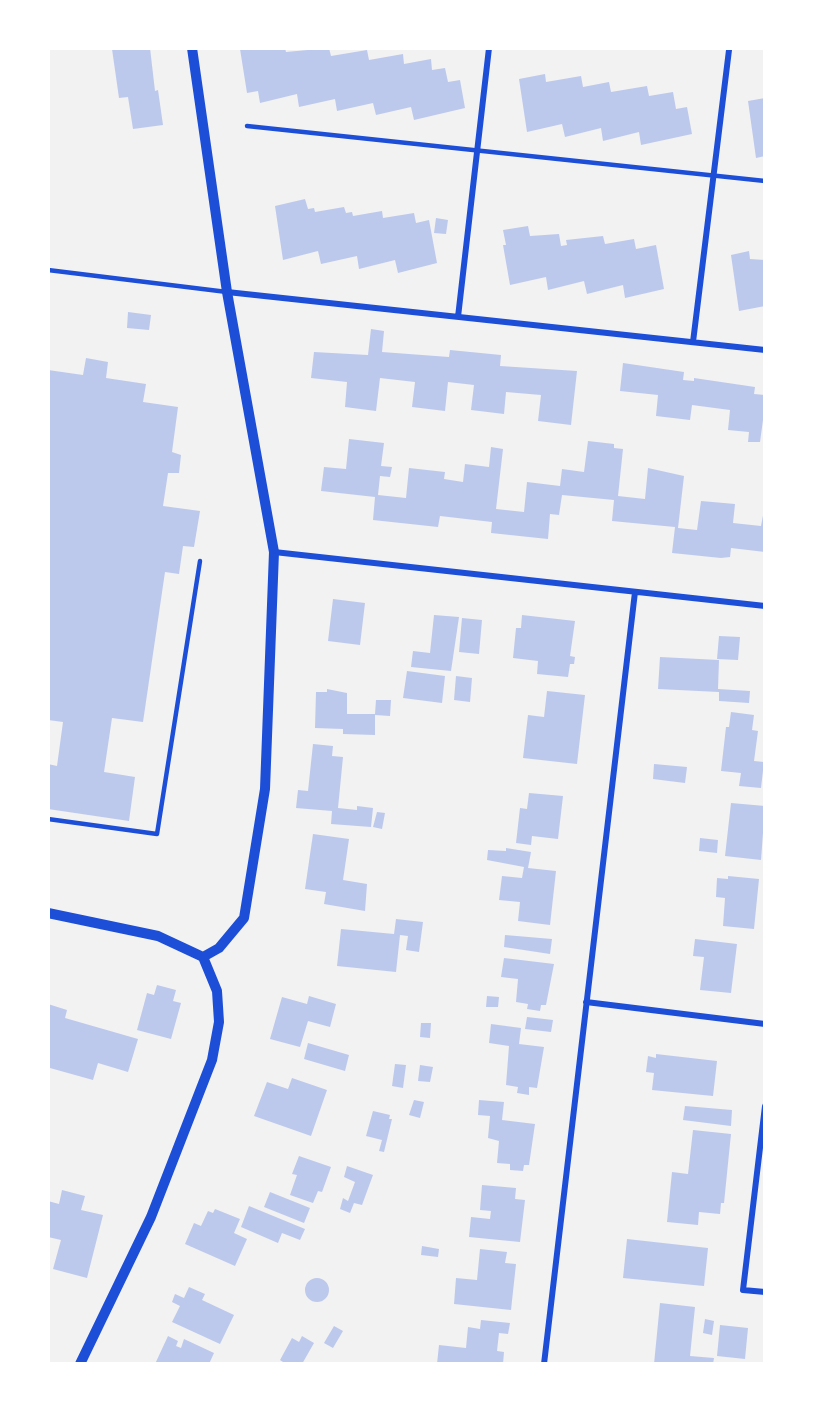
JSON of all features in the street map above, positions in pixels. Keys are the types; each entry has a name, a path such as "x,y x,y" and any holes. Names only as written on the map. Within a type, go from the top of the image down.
{"street":[{"path":"192,48 227,292 274,552 265,789 244,918 219,948 203,957"},
{"path":"458,317 489,48"},
{"path":"693,342 729,50"},
{"path":"227,292 765,350"},
{"path":"274,552 765,606"},
{"path":"544,1364 635,592"},
{"path":"48,913 158,936 203,957 217,991 219,1022 212,1060 151,1217 80,1364"},
{"path":"586,1002 765,1024"},
{"path":"765,1106 743,1290 765,1292"}],"lane":[{"path":"247,126 765,181"},
{"path":"48,270 227,292"},
{"path":"48,819 157,834 201,561"}],"building":[{"path":"150,48 155,91 158,90 163,125 133,129 128,97 119,98 112,49"},
{"path":"285,48 286,52 329,48 331,56 367,50 369,60 403,54 404,64 431,59 432,70 445,68 448,82 460,80 465,108 414,120 411,107 376,115 373,103 337,111 335,99 299,107 297,94 260,103 258,91 247,93 240,49"},
{"path":"545,74 546,82 581,76 583,87 609,82 611,92 647,86 649,96 673,92 676,109 687,107 692,134 641,145 639,132 603,141 601,128 565,137 562,124 527,132 519,79"},
{"path":"765,98 765,156 756,158 748,101"},
{"path":"305,199 308,209 314,208 315,212 344,207 346,213 352,212 353,216 382,211 383,218 414,213 416,223 429,220 437,263 398,273 395,260 359,269 357,256 321,264 318,251 283,260 275,206"},
{"path":"436,218 448,220 446,234 434,233"},
{"path":"528,226 530,236 559,234 561,246 567,245 566,240 603,236 605,244 634,239 636,249 656,245 664,289 625,298 623,285 587,294 584,281 548,290 546,277 510,285 503,245 506,245 503,230"},
{"path":"749,251 750,259 765,260 765,306 739,311 731,255"},
{"path":"128,312 151,315 149,330 127,328"},
{"path":"371,329 384,331 382,352 449,357 450,350 501,355 500,366 577,371 571,425 538,421 541,395 506,392 504,414 471,410 474,385 448,382 445,411 412,407 415,382 380,378 376,411 345,407 347,382 311,378 314,352 368,355"},
{"path":"86,358 108,362 106,378 146,384 143,402 178,407 172,452 181,455 179,473 168,473 163,506 200,511 194,547 183,546 179,574 165,572 143,722 112,718 104,772 135,777 129,821 48,809 48,764 57,766 63,722 48,720 48,370 83,375"},
{"path":"623,363 684,372 683,380 694,381 694,378 755,387 754,394 765,395 765,420 763,420 760,442 748,442 749,432 728,430 730,410 692,405 690,420 656,416 658,395 620,391"},
{"path":"349,439 384,443 381,466 392,467 390,477 380,476 378,495 406,498 409,468 445,472 444,479 463,482 465,464 489,467 491,447 503,449 496,509 524,512 527,482 560,486 562,469 584,472 588,441 614,444 614,448 623,449 618,496 645,499 648,468 684,476 678,528 697,530 701,501 735,504 733,523 761,526 765,505 765,552 731,548 730,557 721,558 672,553 675,527 612,521 614,500 562,495 559,515 550,514 548,539 491,533 492,522 440,516 438,527 373,520 375,497 321,491 324,467 346,469"},
{"path":"333,599 365,603 360,645 328,641"},
{"path":"434,615 459,617 451,671 411,667 413,651 430,653"},
{"path":"522,615 575,621 570,656 575,657 574,664 570,664 568,677 537,674 538,661 513,658 516,628 521,628"},
{"path":"462,618 482,620 479,654 459,652"},
{"path":"719,636 740,637 738,660 717,659"},
{"path":"660,657 719,660 718,689 750,691 749,703 719,701 719,692 658,689"},
{"path":"407,671 445,676 442,703 403,698"},
{"path":"456,676 472,678 470,702 454,700"},
{"path":"327,689 347,693 347,714 375,714 376,700 391,700 390,716 375,715 375,735 343,734 343,729 315,728 316,692 327,692"},
{"path":"547,691 585,695 577,764 523,758 528,715 544,717"},
{"path":"731,712 754,715 752,730 758,731 754,761 764,762 761,788 739,786 741,773 721,771 726,727 729,727"},
{"path":"313,744 333,746 332,756 343,757 338,808 357,810 357,806 373,808 371,827 331,824 332,811 296,808 298,790 308,791"},
{"path":"654,764 687,767 685,783 653,779"},
{"path":"529,793 563,796 558,839 532,836 531,845 516,843 520,808 527,809"},
{"path":"731,803 765,806 761,860 725,856"},
{"path":"377,812 385,813 382,829 373,827"},
{"path":"313,834 349,839 343,880 367,884 365,911 324,904 326,892 305,889"},
{"path":"700,838 718,840 717,853 699,851"},
{"path":"506,848 531,852 528,868 556,871 550,925 518,921 520,902 499,900 502,876 522,878 524,867 487,860 488,850 506,851"},
{"path":"728,876 759,879 754,929 723,926 725,898 716,897 717,878 728,879"},
{"path":"396,919 423,922 419,952 406,950 408,936 400,935 396,972 337,966 341,929 394,934"},
{"path":"505,935 552,939 550,954 504,947"},
{"path":"695,939 737,944 731,993 700,990 704,957 693,956"},
{"path":"504,958 554,964 546,1005 541,1005 540,1011 527,1009 528,1004 516,1002 518,979 501,977"},
{"path":"157,985 176,990 173,1001 181,1003 171,1039 137,1030 147,993 154,995"},
{"path":"309,996 336,1004 330,1027 308,1021 300,1047 270,1039 282,997 307,1004"},
{"path":"487,996 499,997 498,1007 486,1007"},
{"path":"48,1004 67,1010 65,1018 138,1039 128,1072 98,1063 93,1080 50,1068"},
{"path":"527,1017 553,1020 551,1032 525,1029"},
{"path":"421,1023 431,1023 430,1038 420,1037"},
{"path":"491,1024 521,1028 519,1044 544,1047 537,1088 529,1087 529,1095 517,1093 518,1087 506,1085 509,1046 489,1043"},
{"path":"308,1043 349,1055 345,1071 304,1059"},
{"path":"656,1054 717,1061 713,1096 652,1090 654,1073 646,1072 648,1056 656,1058"},
{"path":"395,1064 406,1065 403,1088 392,1086"},
{"path":"420,1065 433,1067 430,1082 418,1081"},
{"path":"292,1078 327,1090 311,1136 254,1116 267,1082 288,1089"},
{"path":"414,1100 424,1102 420,1118 409,1115"},
{"path":"479,1100 504,1102 502,1120 535,1124 529,1165 524,1165 523,1171 510,1170 510,1164 497,1163 499,1141 488,1138 490,1116 478,1115"},
{"path":"685,1106 732,1110 731,1126 683,1120"},
{"path":"373,1111 390,1115 389,1119 392,1119 384,1152 379,1151 382,1140 366,1136"},
{"path":"693,1130 731,1134 724,1203 721,1203 720,1214 699,1212 698,1225 667,1222 672,1172 688,1174"},
{"path":"299,1156 331,1167 322,1192 318,1191 313,1203 290,1195 297,1175 292,1174"},
{"path":"347,1166 373,1175 362,1205 354,1203 350,1213 340,1209 343,1198 348,1201 355,1182 344,1177"},
{"path":"482,1185 516,1188 515,1199 525,1200 520,1242 469,1237 471,1217 490,1219 491,1211 480,1210"},
{"path":"62,1190 85,1196 81,1210 103,1215 87,1278 53,1269 61,1240 48,1237 48,1201 59,1204"},
{"path":"270,1192 310,1208 304,1223 264,1207"},
{"path":"249,1206 305,1229 300,1240 282,1233 278,1243 241,1227"},
{"path":"215,1209 240,1219 234,1233 247,1239 235,1266 185,1244 194,1223 201,1226 208,1211 213,1213"},
{"path":"627,1239 708,1248 704,1286 623,1278"},
{"path":"422,1246 439,1249 438,1257 421,1255"},
{"path":"480,1249 507,1252 505,1263 516,1264 511,1310 454,1304 456,1278 477,1280"},
{"path":"317,1278 325,1282 329,1290 325,1298 317,1302 309,1298 305,1290 309,1282"},
{"path":"189,1287 205,1294 202,1300 234,1315 220,1344 172,1322 180,1306 172,1302 175,1294 184,1298"},
{"path":"660,1303 695,1307 690,1356 714,1358 713,1364 654,1364"},
{"path":"705,1319 714,1321 712,1335 703,1333"},
{"path":"481,1320 510,1323 508,1334 499,1333 497,1351 504,1352 503,1364 437,1364 439,1345 466,1348 468,1327 480,1329"},
{"path":"720,1325 748,1328 745,1359 717,1356"},
{"path":"334,1326 343,1331 333,1348 324,1343"},
{"path":"168,1336 178,1341 176,1346 181,1348 184,1339 214,1353 209,1364 155,1364"},
{"path":"302,1336 314,1343 302,1364 286,1364 280,1360 292,1338 299,1342"}]}
